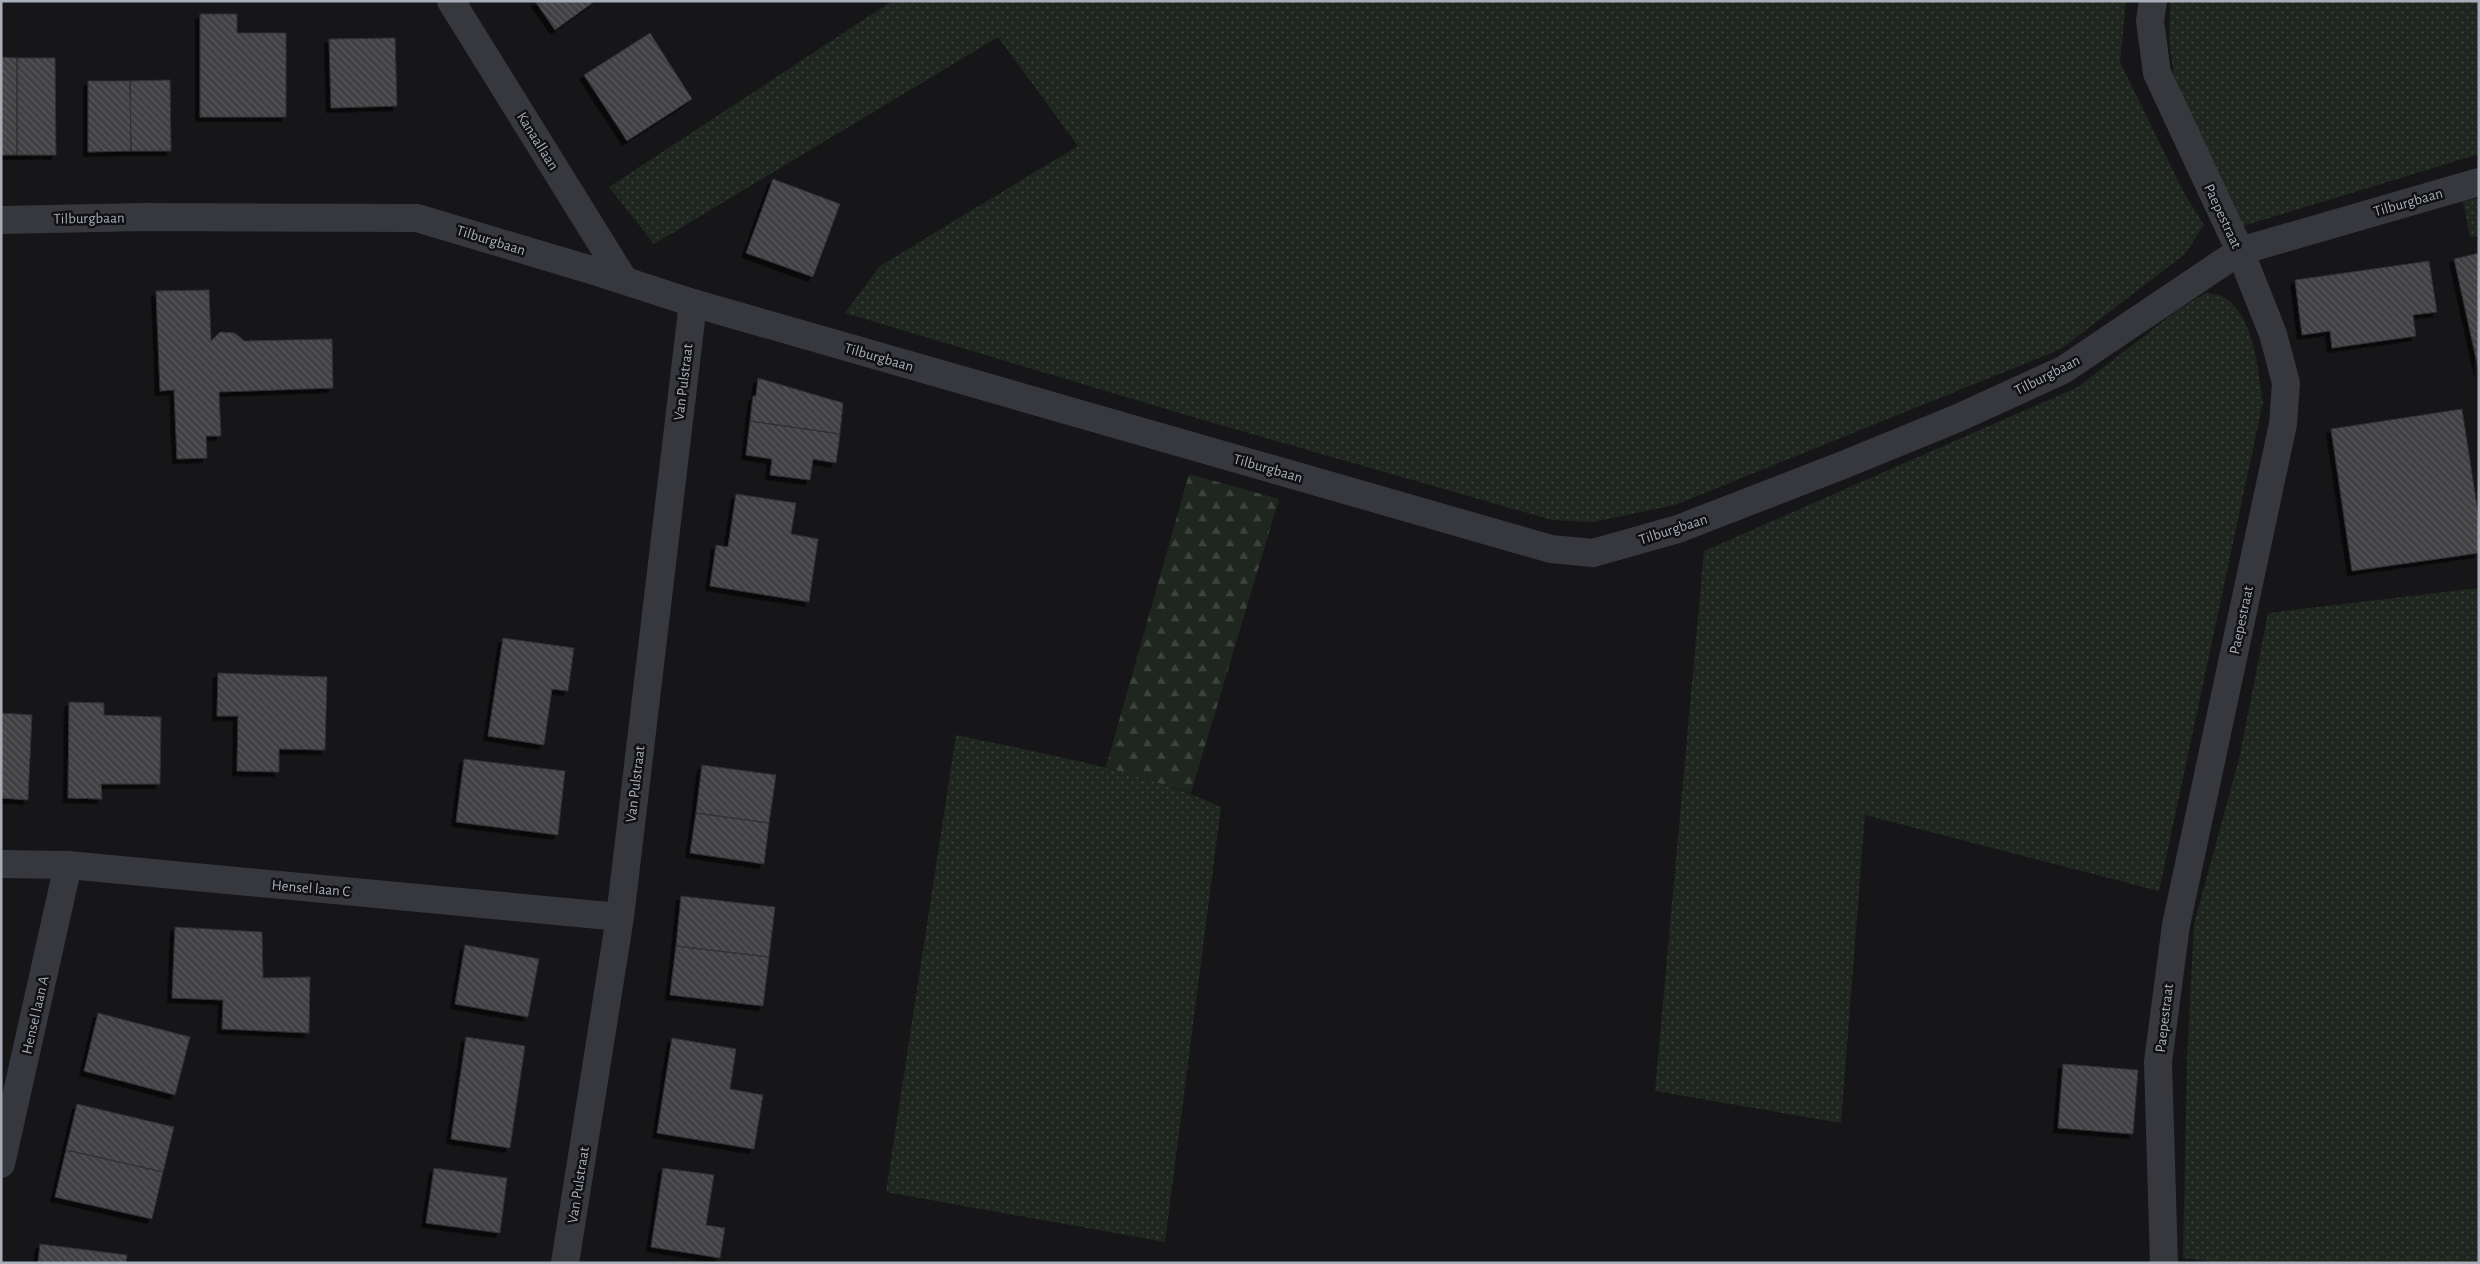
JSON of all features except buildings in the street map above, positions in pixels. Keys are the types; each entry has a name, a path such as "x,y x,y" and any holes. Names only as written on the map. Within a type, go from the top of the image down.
{"street":[{"name":"Kanaallaan","path":"451,1 624,280"},
{"name":"Paepestraat","path":"2153,1 2150,21 2157,73 2240,251 2273,334 2286,383 2282,424 2176,925 2158,1062 2164,1263"},
{"name":"Tilburgbaan","path":"1,220 145,216 417,218 624,280 692,303 1552,549 1593,553 1678,529 1958,418 2063,370 2240,251 2479,182"},
{"name":"Van Pulstraat","path":"565,1263 620,917 692,303"},
{"name":"Hensel laan C","path":"1,864 68,865 620,917"},
{"name":"Hensel laan A","path":"1,1164 68,865"}],"green space":[{"path":"892,1 2126,1 2120,62 2183,191 2204,225 2185,254 2061,349 1675,505 1593,522 1552,520 1203,420 845,313 880,266 1078,146 998,37 654,244 609,187"},
{"path":"2170,1 2479,1 2479,154 2243,226 2186,108 2174,76 2169,41"},
{"path":"2479,198 2479,236 2470,237 2463,201"},
{"path":"2206,293 2221,296 2232,304 2241,315 2253,343 2263,402 2159,891 1865,815 1841,1123 1655,1091 1704,551 2078,387 2179,309"},
{"path":"1189,474 1279,499 1191,793 1106,767"},
{"path":"2479,588 2479,1263 2220,1263 2183,1258 2187,1061 2194,924 2239,759 2268,613"},
{"path":"956,735 1057,756 1124,773 1157,782 1221,807 1165,1242 886,1192"}]}
